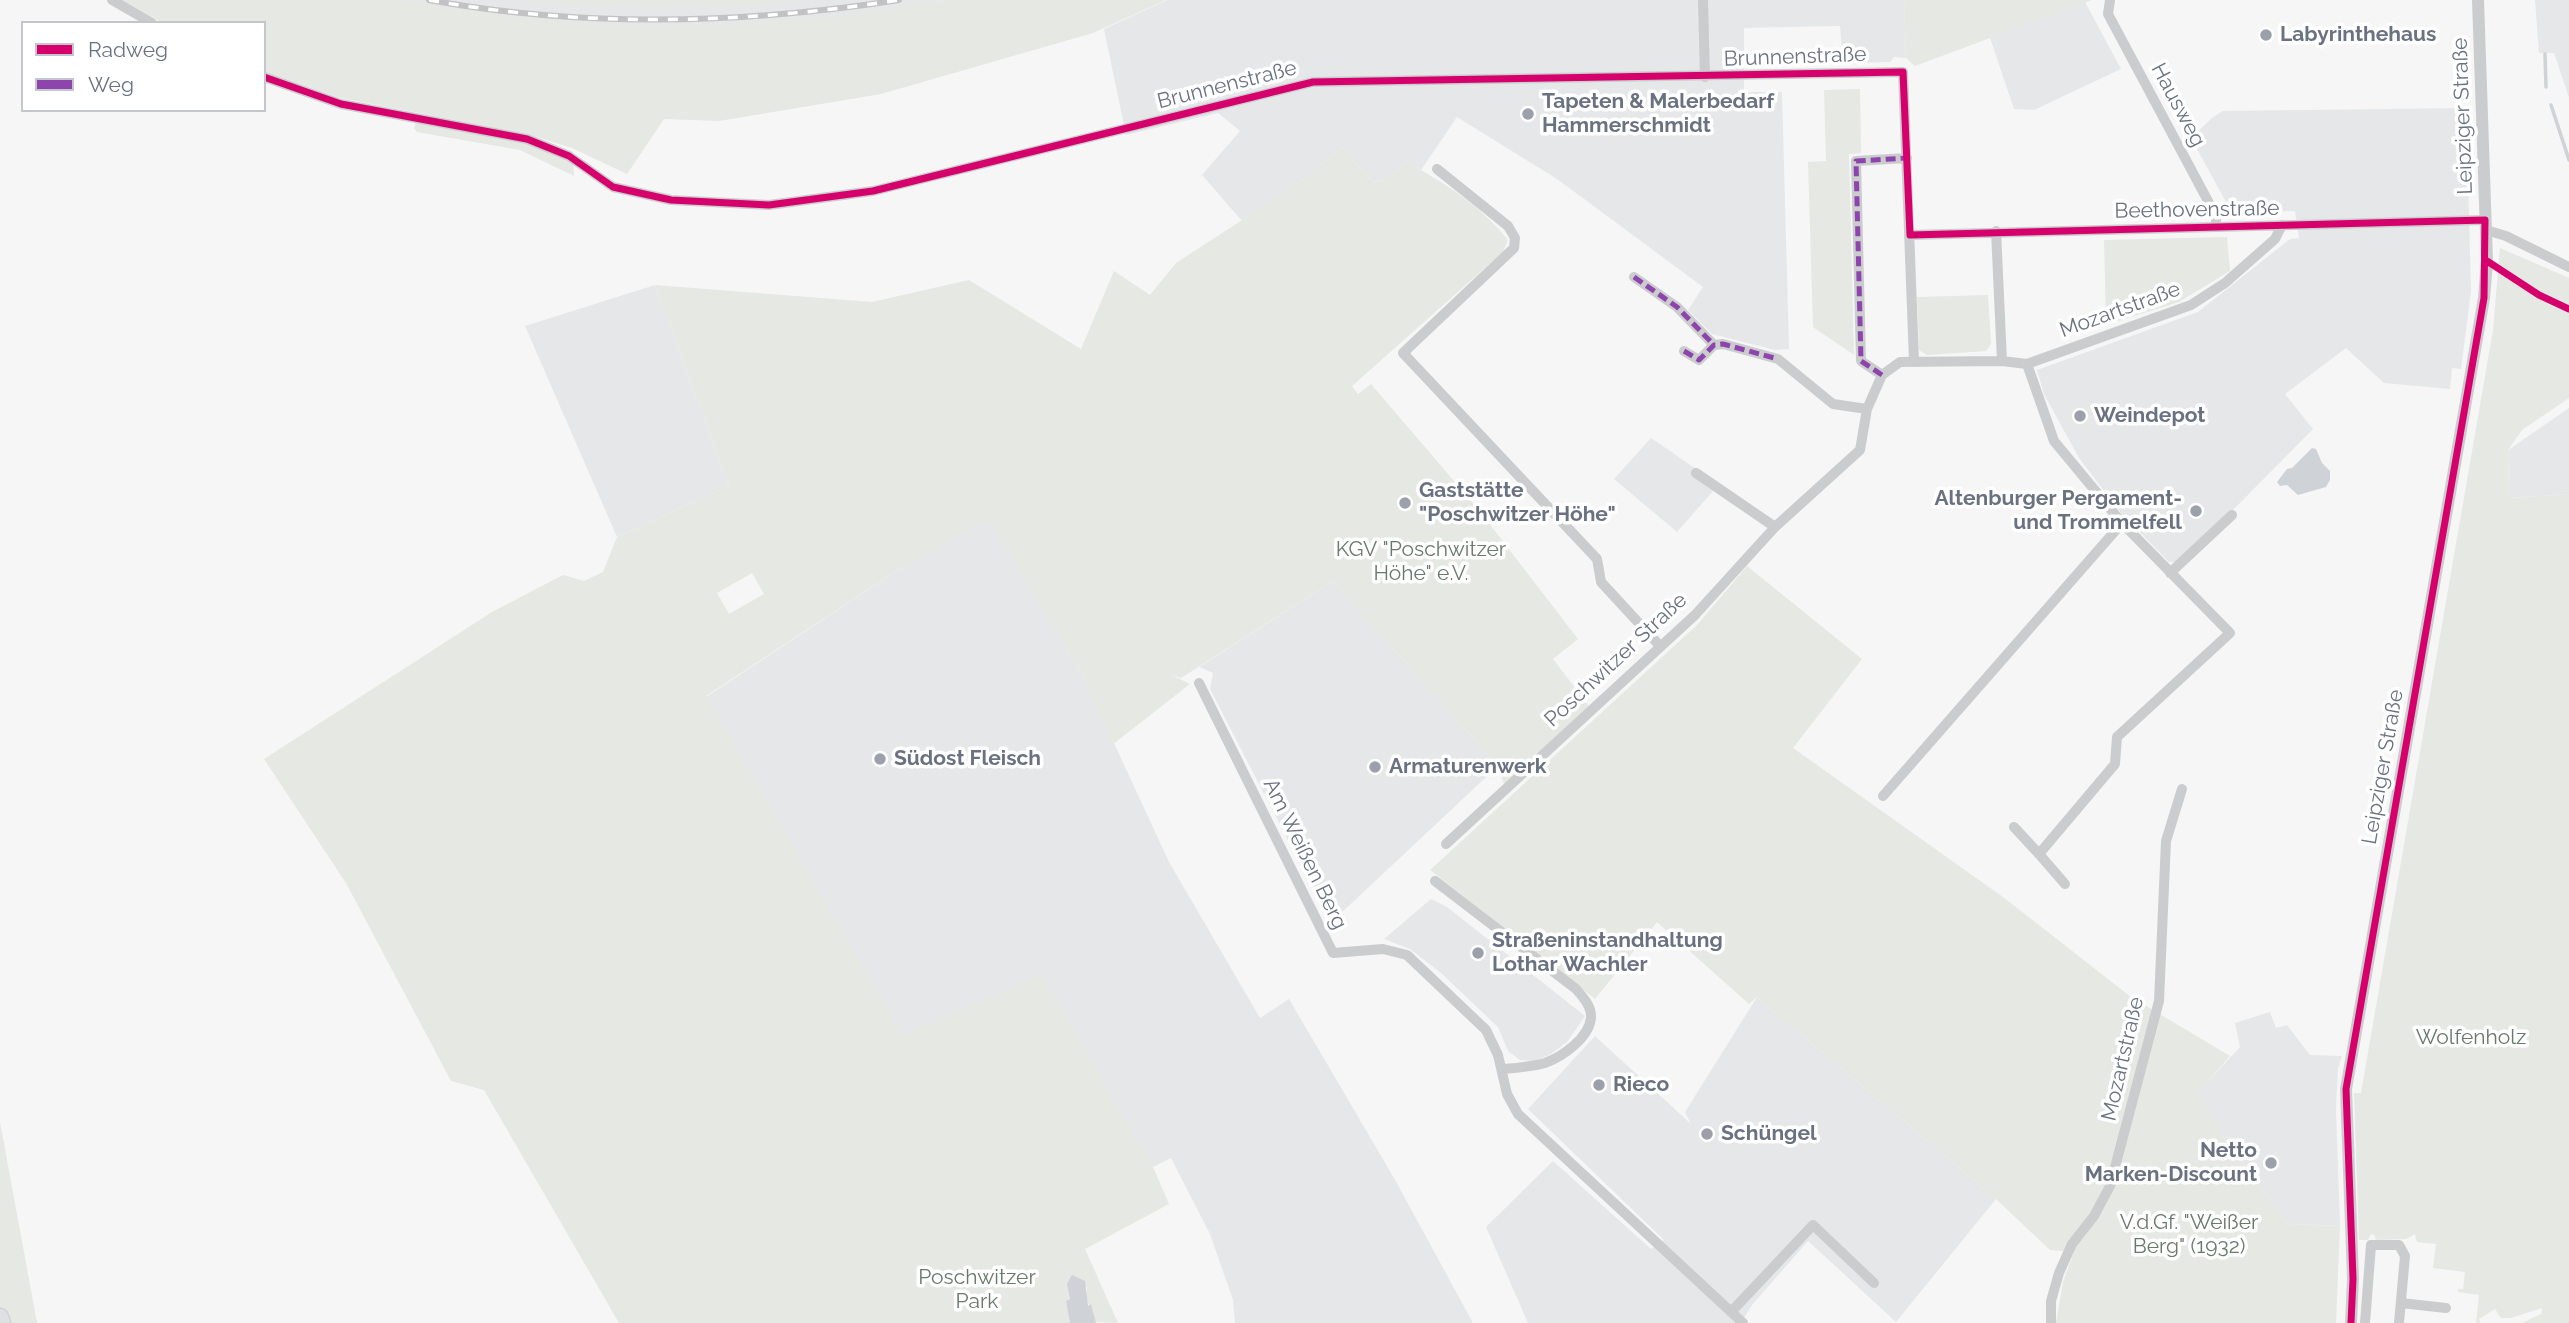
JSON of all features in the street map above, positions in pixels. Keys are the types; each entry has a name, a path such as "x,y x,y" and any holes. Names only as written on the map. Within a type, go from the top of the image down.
{"highway":[{"path":"0,1317 2,1323"}],"street":[{"path":"112,0 149,21"},
{"path":"1703,0 1705,77"},
{"name":"Hausweg","path":"2110,0 2108,14 2216,216 2216,227"},
{"name":"Leipziger Straße","path":"2351,1323 2353,1279 2346,1088 2479,331 2487,261 2478,0"},
{"name":"Brunnenstraße","path":"266,78 341,104 527,139 569,156 613,187 671,201 716,204 769,205 873,191 1313,82 1903,72 1907,158"},
{"path":"1907,158 1910,235 1914,361 1899,362 1882,375 1861,361 1856,161 1907,158"},
{"path":"1437,169 1508,226 1515,238 1514,248 1403,354 1598,559 1601,582 1660,646"},
{"name":"Beethovenstraße","path":"1910,235 2282,225 2486,225"},
{"name":"Mozartstraße","path":"1914,361 2002,361 2027,365 2192,305 2225,282 2275,239 2282,225"},
{"path":"2486,225 2569,267"},
{"path":"1996,232 2002,361"},
{"path":"1634,277 1677,307 1714,345 1778,359 1833,404 1867,409"},
{"path":"1684,351 1699,360 1714,345"},
{"path":"2027,365 2054,441 2122,523 2230,633 2117,737 2115,764 2039,854"},
{"name":"Poschwitzer Straße","path":"1446,844 1695,615 1775,527 1860,450 1867,409 1882,375"},
{"path":"1696,473 1775,527"},
{"path":"2170,573 2232,515"},
{"path":"1883,796 2122,523"},
{"name":"Am Weißen Berg","path":"1199,683 1333,953 1383,949 1407,955 1486,1030 1502,1069 1507,1094 1518,1114 1743,1323"},
{"name":"Mozartstraße","path":"2051,1323 2051,1301 2059,1273 2073,1244 2094,1216 2110,1186 2158,1001 2166,841 2182,789"},
{"path":"2014,827 2065,884"},
{"path":"1436,881 1576,989 1590,1010 1591,1018 1587,1028 1579,1040 1559,1057 1530,1066 1502,1069"},
{"path":"1731,1312 1813,1225 1874,1283"},
{"path":"2365,1323 2371,1245 2399,1245 2403,1249 2399,1323"},
{"path":"2401,1303 2446,1308"}],"shaded area":[{"path":"339,0 942,0 848,16 672,35"},
{"path":"1167,0 1904,0 1906,58 1894,57 1890,62 1843,63 1840,26 1744,28 1744,92 1782,92 1789,349 1775,350 1712,334 1688,310 1703,287 1557,179 1457,117 1421,170 1406,162 1387,180 1372,182 1342,147 1296,185 1242,221 1202,175 1240,131 1218,113 1126,135 1104,29"},
{"path":"2535,0 2569,0 2569,98 2554,53 2539,53"},
{"path":"2085,2 2121,69 2034,110 2014,109 1990,38"},
{"path":"2466,108 2471,291 2461,369 2452,368 2450,389 2384,383 2346,348 2285,394 2313,429 2235,508 2176,562 2169,562 2121,513 2079,458 2044,394 2037,370 2198,312 2290,239 2299,238 2295,211 2232,213 2191,138 2213,117 2223,111"},
{"path":"655,285 729,486 617,537 525,326"},
{"path":"2569,408 2569,494 2509,498 2508,450"},
{"path":"1651,438 1699,471 1694,477 1713,491 1677,532 1614,479"},
{"path":"2312,448 2316,449 2322,463 2330,471 2330,480 2326,487 2298,495 2287,485 2280,486 2277,482 2287,469 2292,468"},
{"path":"988,517 1083,676 1169,862 1260,1018 1289,999 1394,1178 1473,1323 1235,1323 1233,1300 1210,1234 1171,1158 1153,1167 1041,976 902,1037 706,697 904,566"},
{"path":"1333,581 1498,766 1339,915 1309,881 1210,689 1213,673 1199,667"},
{"path":"1431,899 1447,907 1585,1016 1567,1042 1551,1054 1535,1061 1520,1060 1508,1051 1498,1027 1441,973 1410,949 1384,939"},
{"path":"1757,997 1996,1199 1896,1322 1808,1241 1752,1305 1741,1323 1528,1323 1486,1227 1553,1161 1651,1249 1664,1240 1528,1109 1595,1036 1691,1124 1685,1112"},
{"path":"2270,1012 2276,1028 2287,1025 2310,1055 2342,1056 2338,1068 2336,1109 2340,1226 2288,1224 2224,1138 2196,1094 2240,1047 2235,1023"},
{"path":"1072,1275 1085,1281 1088,1306 1091,1304 1096,1323 1070,1323 1066,1301 1070,1299 1067,1284"}],"green space":[{"path":"122,0 398,0 537,19 633,25 737,23 810,17 811,20 942,0 1166,0 1093,33 881,94 719,121 664,119 627,174 572,148 527,134 341,98 266,73 266,21 159,21"},
{"path":"520,0 806,0 663,8"},
{"path":"1904,0 2092,0 1915,66 1906,58"},
{"path":"1860,89 1861,153 1849,154 1854,355 1813,327 1808,162 1826,161 1824,90"},
{"path":"416,123 525,142 573,160 574,176 520,150 417,132 414,128"},
{"path":"1342,147 1372,182 1387,180 1406,162 1462,196 1508,240 1503,252 1352,386 1358,394 1371,384 1478,509 1578,639 1553,659 1589,706 1504,784 1498,766 1333,581 1181,678 1172,675 1190,684 1112,745 1083,676 988,518 904,566 706,696 902,1036 1041,975 1153,1167 1169,1204 1085,1249 1118,1323 1095,1322 1093,1310 1085,1299 1087,1287 1067,1284 1070,1299 1066,1301 1070,1323 619,1323 484,1090 451,1081 346,883 264,759 492,612 563,575 584,581 603,572 617,537 729,486 655,285 872,302 969,280 1081,349 1114,271 1150,295 1176,263 1296,185","holes":["752,573 764,594 729,614 717,593"]},
{"path":"2227,237 2230,271 2179,302 2106,325 2104,240"},
{"name":"Wolfenholz","path":"2500,248 2569,278 2569,398 2522,430 2508,450 2509,498 2569,494 2569,1323 2522,1323 2541,1314 2542,1308 2511,1318 2501,1318 2495,1309 2479,1319 2481,1323 2476,1323 2479,1295 2458,1292 2458,1289 2463,1289 2465,1272 2433,1268 2436,1244 2417,1242 2415,1234 2406,1239 2376,1240 2374,1234 2370,1235 2368,1240 2359,1240 2354,1093 2361,1093 2493,330"},
{"path":"1988,295 1991,344 1986,351 1927,355 1919,350 1917,297"},
{"name":"V.d.Gf. \"Weißer Berg\" (1932)","path":"1747,566 1862,659 1793,748 2003,897 2131,997 2230,1056 2197,1094 2224,1138 2288,1224 2340,1226 2336,1323 2056,1323 2063,1282 2074,1252 2050,1250 1996,1199 1757,997 1749,1004 1657,922 1595,999 1430,870 1697,625"},
{"path":"0,1122 37,1323 0,1323"}],"waterway":[{"path":"2545,54 2546,87"},
{"path":"2551,105 2569,160"}],"railway":[{"path":"429,0 546,15 664,20 782,14 899,0"}],"marked path":[{"path":"1882,375 1861,361 1856,161 1907,158"},
{"path":"1634,277 1677,307 1714,345"},
{"path":"1684,351 1699,360 1714,345 1723,344 1778,359"}],"cycle path":[{"path":"266,78 341,104 527,139 569,156 613,187 671,200 769,205 873,191 1313,82 1903,72 1910,235 2485,220 2484,298 2346,1089 2353,1279 2351,1323"},
{"path":"2487,261 2539,295 2569,309"}],"place":[{"name":"Labyrinthehaus","path":"2266,35"},
{"name":"Tapeten & Malerbedarf Hammerschmidt","path":"1528,114"},
{"name":"Weindepot","path":"2080,416"},
{"name":"Gaststätte \"Poschwitzer Höhe\"","path":"1405,503"},
{"name":"Altenburger Pergament- und Trommelfell","path":"2196,511"},
{"name":"Südost Fleisch","path":"880,759"},
{"name":"Armaturenwerk","path":"1375,767"},
{"name":"Straßeninstandhaltung Lothar Wachler","path":"1478,953"},
{"name":"Rieco","path":"1599,1085"},
{"name":"Schüngel","path":"1707,1134"},
{"name":"Netto Marken-Discount","path":"2271,1163"}],"park label":[{"name":"KGV \"Poschwitzer Höhe\" e.V.","path":"1421,562"},
{"name":"Poschwitzer Park","path":"977,1290"}]}
